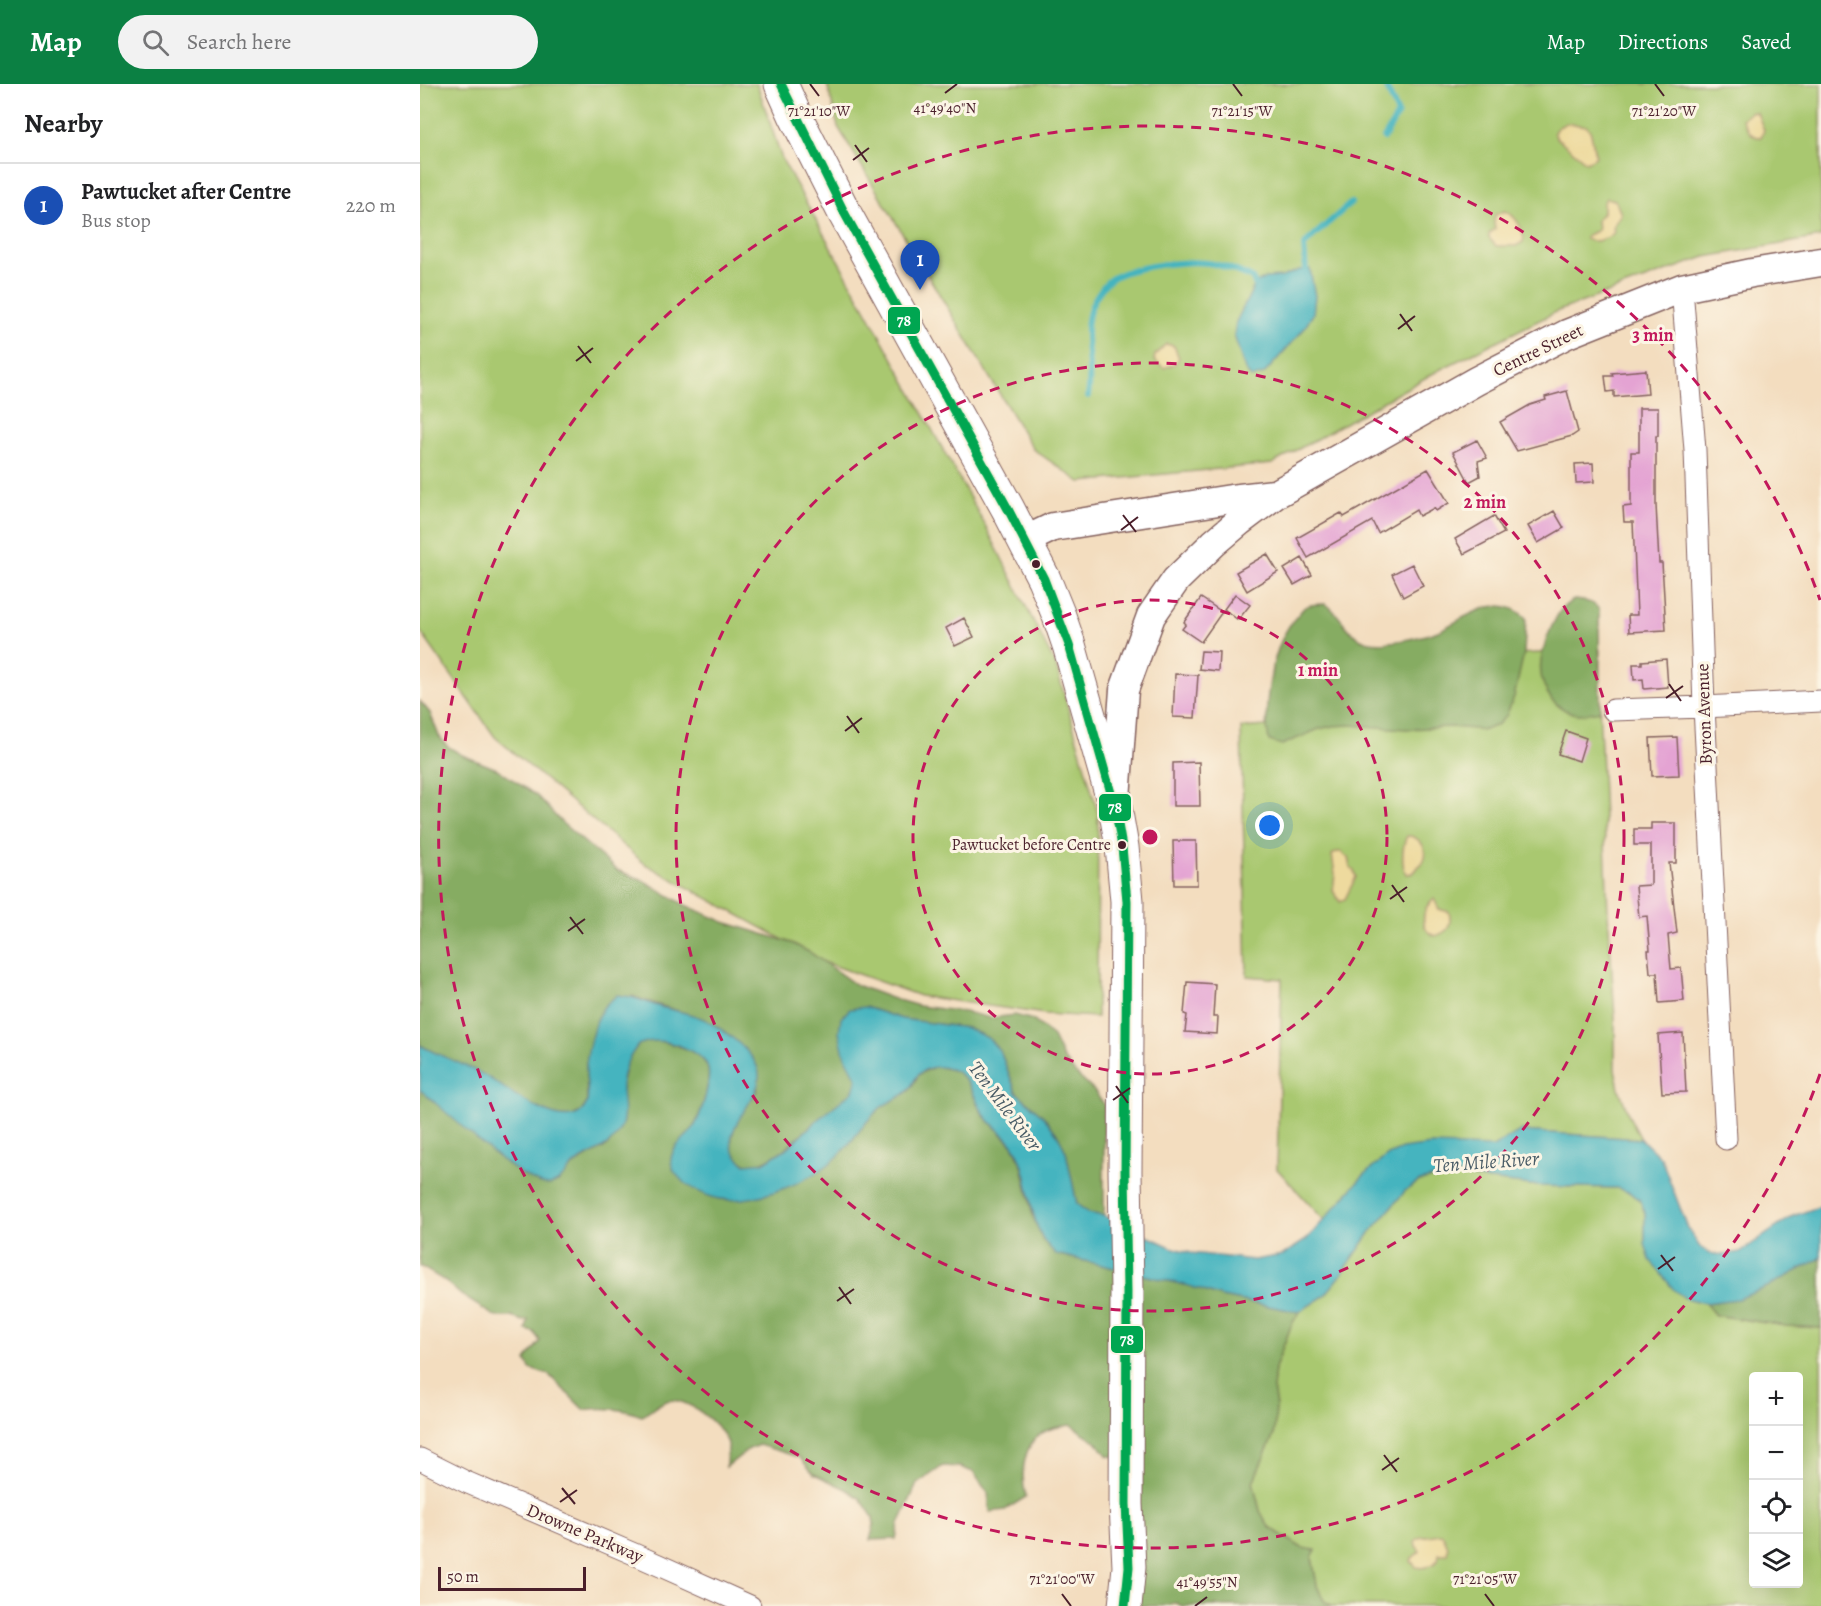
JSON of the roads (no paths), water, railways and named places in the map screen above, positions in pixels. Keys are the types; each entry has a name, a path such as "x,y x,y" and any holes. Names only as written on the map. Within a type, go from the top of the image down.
{"main road":[{"path":"781,84 845,214 1044,579 1059,616 1115,807 1127,901 1125,1160 1128,1567 1125,1606"},
{"name":"Centre Street","path":"1115,807 1124,690 1151,616 1176,580 1214,543 1276,494 1476,381 1567,334 1682,288 1752,273 1821,262"},
{"name":"Centre Street","path":"1024,540 1053,527 1276,494"}],"street":[{"name":"Byron Avenue","path":"1682,288 1695,450 1704,707 1726,1139"},
{"path":"1613,710 1821,701"},
{"name":"Drowne Parkway","path":"420,1460 750,1606"}],"water":[{"path":"1310,269 1315,296 1313,314 1304,329 1264,374 1251,378 1245,370 1234,335 1236,322 1255,284 1265,278 1282,277 1299,270"},
{"name":"Ten Mile River","path":"617,995 635,998 706,1020 746,1050 757,1066 758,1086 738,1120 731,1142 735,1153 745,1164 765,1162 790,1146 817,1120 853,1091 857,1079 844,1054 839,1032 841,1018 850,1009 865,1007 902,1019 967,1028 988,1038 1000,1051 1016,1092 1043,1116 1057,1134 1066,1152 1077,1204 1088,1213 1104,1216 1171,1247 1191,1253 1254,1260 1283,1255 1306,1240 1365,1174 1388,1155 1402,1149 1431,1145 1493,1147 1520,1131 1641,1139 1661,1158 1687,1226 1699,1246 1709,1253 1721,1255 1740,1252 1793,1216 1821,1206 1821,1258 1767,1287 1738,1299 1705,1303 1685,1298 1674,1290 1650,1260 1645,1244 1645,1213 1640,1200 1631,1193 1617,1188 1539,1186 1452,1173 1420,1181 1405,1191 1370,1233 1324,1296 1299,1312 1222,1297 1189,1286 1056,1254 1042,1237 1037,1226 1023,1168 1014,1146 986,1118 964,1078 949,1068 931,1068 919,1074 909,1090 879,1109 840,1154 822,1169 793,1185 776,1191 759,1196 726,1200 699,1192 685,1183 672,1166 671,1159 674,1151 692,1130 699,1117 708,1079 705,1062 680,1046 655,1041 638,1045 624,1071 622,1088 624,1113 622,1125 616,1137 575,1164 557,1182 548,1185 519,1173 420,1090 420,1045 486,1076 537,1108 552,1114 566,1116 578,1114 587,1102 586,1066 593,1030 603,1008"}],"waterway":[{"path":"1384,138 1398,114 1385,84"},
{"path":"1306,270 1304,246 1351,203"},
{"path":"1088,396 1087,327 1089,316 1095,298 1111,279 1120,274 1146,267 1191,262 1219,265 1252,278 1255,284"}],"place":[{"name":"Pawtucket after Centre","path":"920,290"},
{"name":"Pawtucket before Centre","path":"1122,845"}]}
